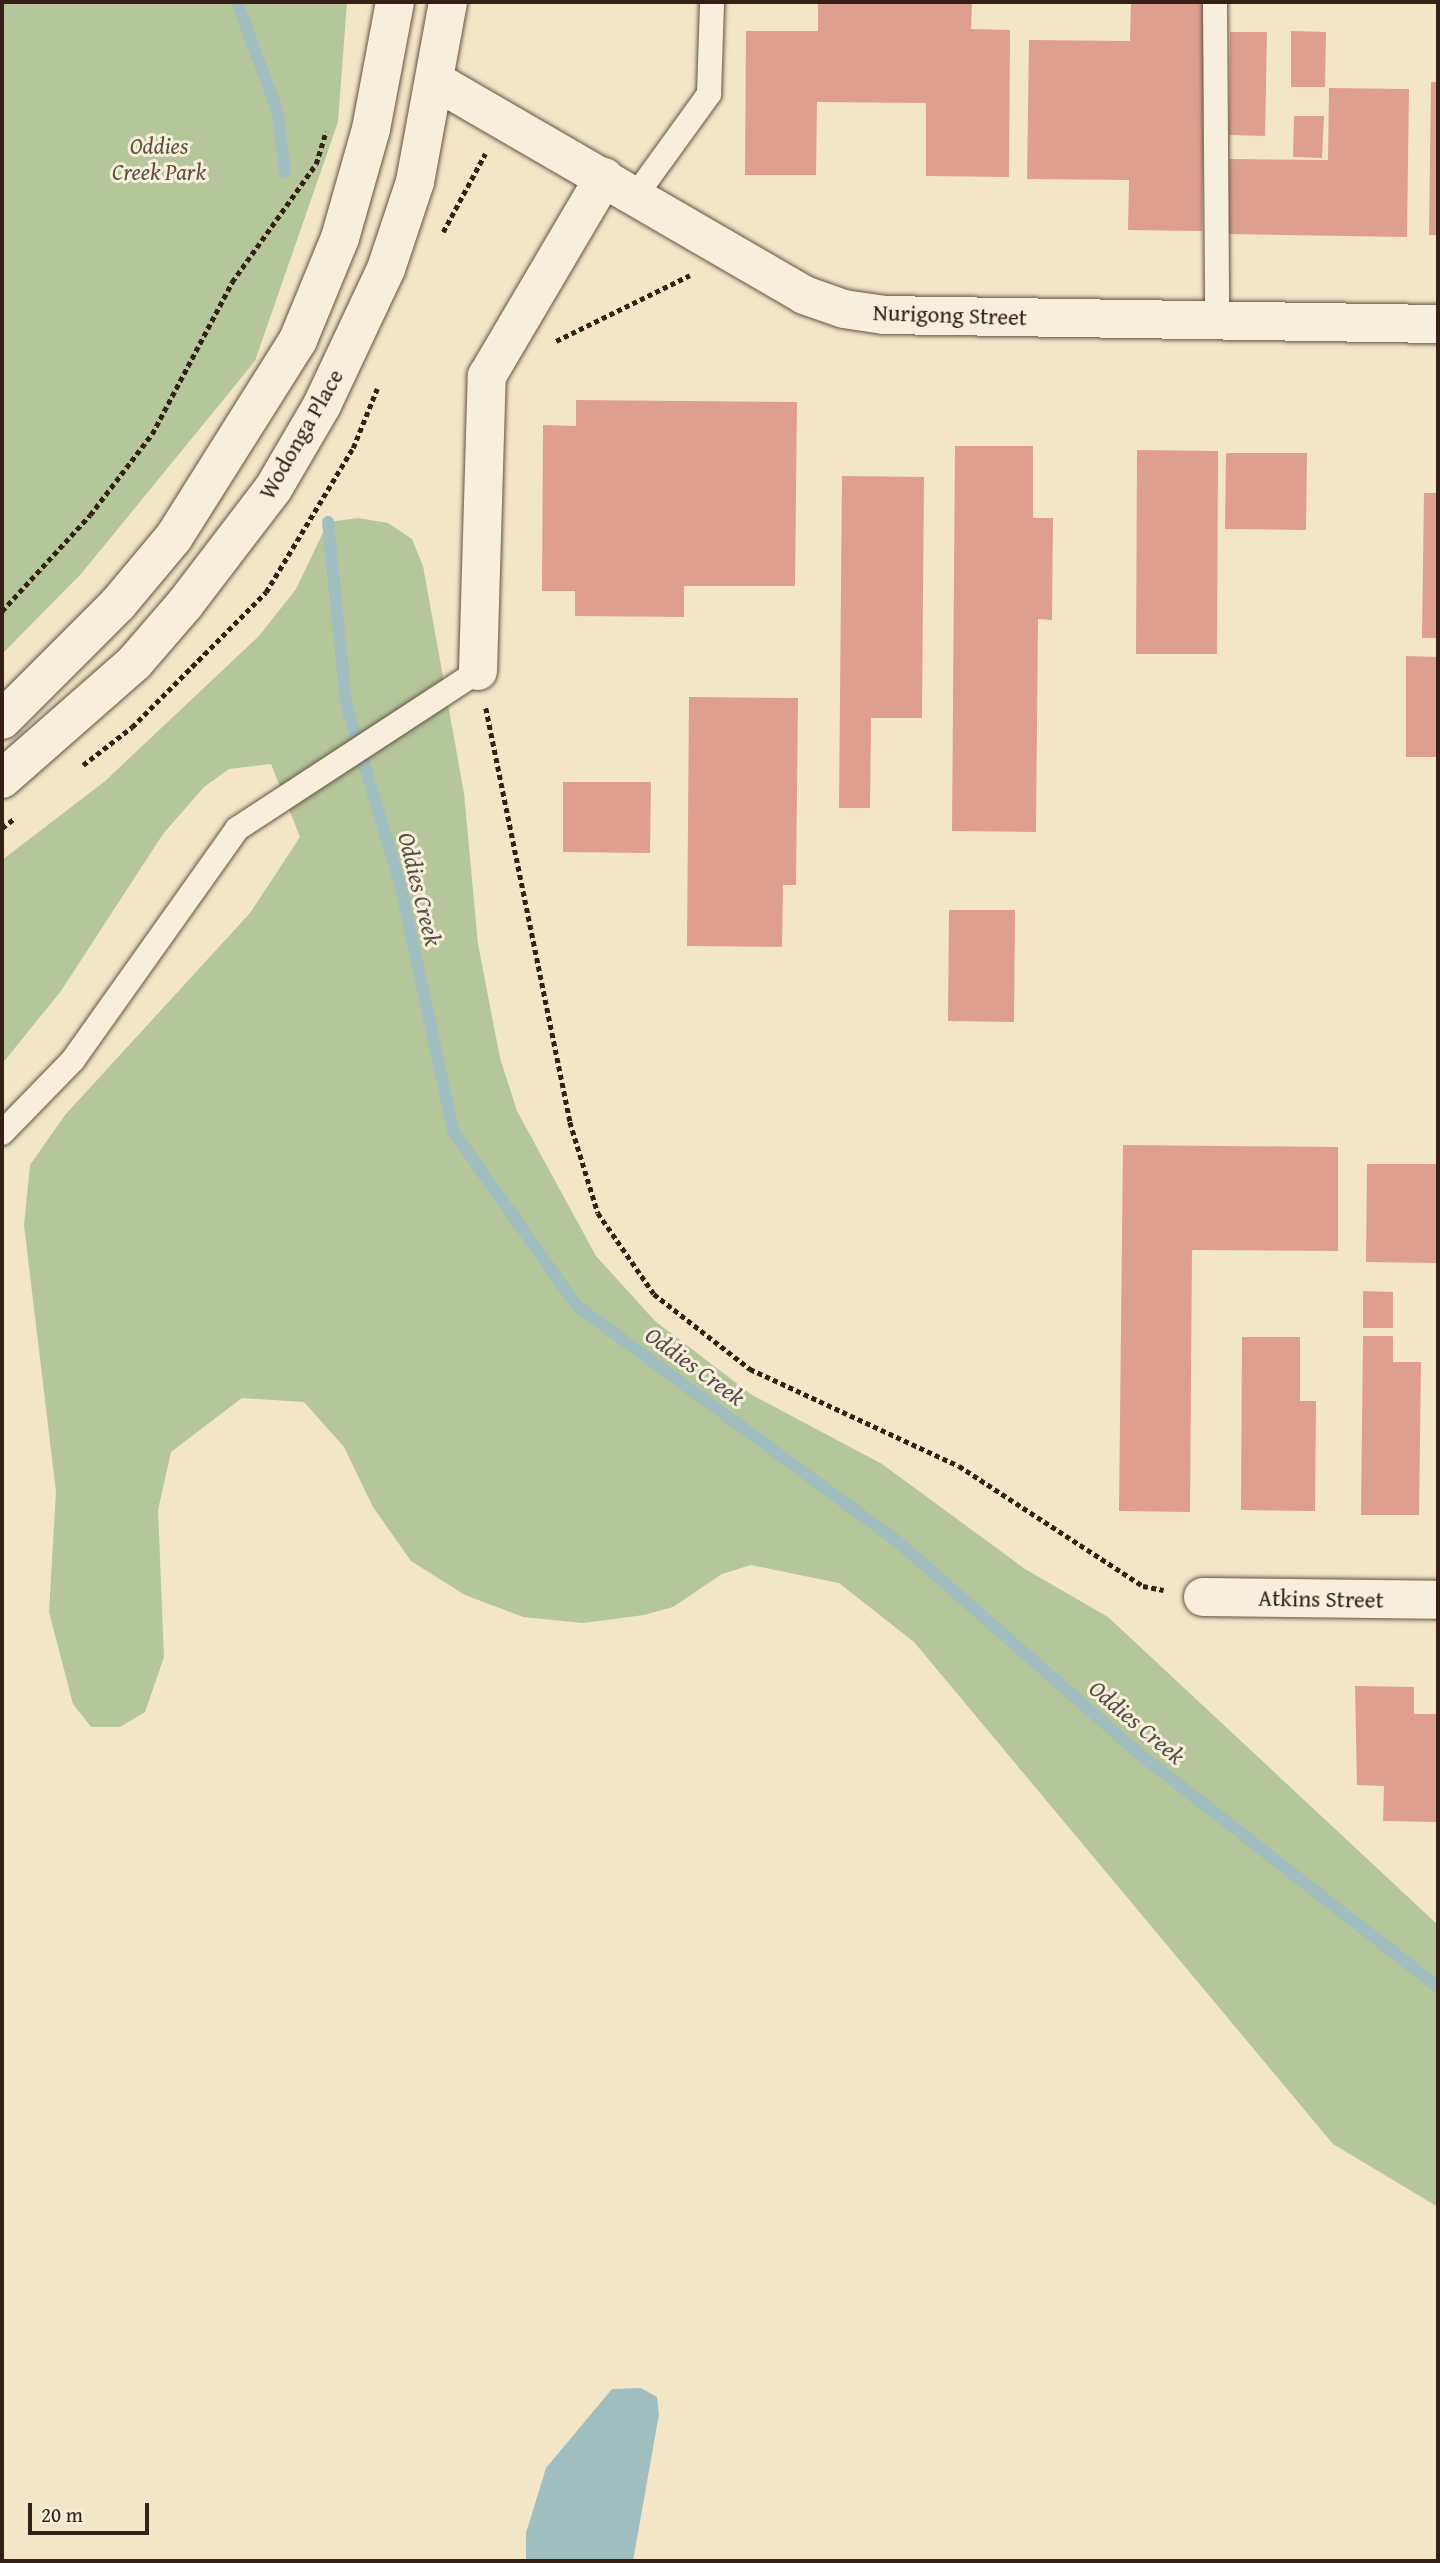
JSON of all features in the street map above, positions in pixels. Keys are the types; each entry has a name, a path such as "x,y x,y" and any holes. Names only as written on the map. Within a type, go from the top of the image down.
{"street":[{"path":"2,720 118,604 174,537 298,340 344,226 371,129 395,2"},
{"name":"Wodonga Place","path":"2,779 135,662 273,489 322,405 386,269 415,182 437,82 448,2"},
{"name":"Nurigong Street","path":"437,82 804,295 884,315 1438,324"},
{"path":"478,671 487,376 620,186"},
{"name":"Atkins Street","path":"1203,1597 1438,1600"}],"lane":[{"path":"620,186 709,94 712,2"},
{"path":"1215,2 1217,321"},
{"path":"2,1133 73,1060 237,829 478,671"}],"path":[{"path":"2,611 90,515 152,434 232,282 316,164 327,126"},
{"path":"546,346 734,254"},
{"path":"478,671 570,1122 598,1213 654,1294 750,1369 958,1466 1143,1586 1203,1597"}],"green space":[{"name":"Oddies Creek Park","path":"2,2 347,2 338,122 255,361 81,574 2,654"},
{"path":"358,518 388,523 412,539 423,566 464,793 478,944 500,1058 517,1111 596,1256 655,1321 752,1395 882,1464 1025,1569 1108,1617 1438,1925 1438,2207 1333,2144 914,1642 839,1583 751,1565 722,1574 673,1607 644,1615 583,1623 523,1617 465,1595 411,1561 373,1507 344,1447 304,1402 242,1398 171,1452 158,1510 164,1657 145,1712 120,1727 91,1727 73,1704 49,1612 56,1492 24,1225 30,1165 65,1115 250,913 300,837 271,764 229,769 204,787 163,834 61,991 2,1064 2,860 104,782 259,636 296,589 328,522"}],"water":[{"path":"641,2388 657,2397 659,2414 633,2561 526,2561 526,2533 546,2468 612,2389"}],"building":[{"path":"818,2 972,2 971,29 1010,30 1009,177 926,176 926,103 817,102 816,175 745,175 746,31 818,31"},
{"path":"1131,2 1205,2 1202,231 1128,230 1129,180 1027,179 1029,40 1130,41"},
{"path":"1291,31 1326,32 1325,87 1291,87"},
{"path":"1230,32 1267,32 1265,136 1229,135"},
{"path":"1431,82 1438,82 1438,235 1429,235"},
{"path":"1329,88 1409,89 1407,237 1229,234 1229,159 1328,160"},
{"path":"1294,116 1324,116 1322,158 1293,157"},
{"path":"576,400 797,402 795,586 684,586 684,617 575,616 575,591 542,591 543,425 576,426"},
{"path":"955,446 1033,446 1033,518 1053,518 1052,620 1038,619 1036,832 952,831"},
{"path":"1137,450 1218,451 1217,654 1136,654"},
{"path":"1226,453 1307,453 1306,530 1225,529"},
{"path":"842,476 924,477 922,718 871,718 870,808 839,808"},
{"path":"1424,493 1438,493 1438,638 1422,638"},
{"path":"1406,656 1438,657 1438,757 1406,757"},
{"path":"689,697 798,698 796,885 783,885 782,947 687,946"},
{"path":"563,782 651,782 650,853 563,852"},
{"path":"949,910 1015,910 1014,1022 948,1021"},
{"path":"1123,1145 1338,1147 1338,1251 1192,1250 1190,1512 1119,1511"},
{"path":"1367,1164 1438,1164 1438,1263 1366,1262"},
{"path":"1363,1291 1393,1292 1393,1328 1363,1328"},
{"path":"1363,1336 1393,1336 1393,1362 1421,1362 1419,1515 1361,1515"},
{"path":"1242,1337 1300,1337 1300,1401 1316,1401 1315,1511 1241,1510"},
{"path":"1355,1686 1414,1687 1414,1714 1438,1714 1438,1822 1383,1821 1384,1786 1357,1785"}],"waterway":[{"name":"Oddies Creek","path":"237,2 277,110 285,171"},
{"name":"Oddies Creek","path":"328,522 346,703 401,888 453,1131 577,1306 897,1541 1137,1752 1438,1987"}]}
